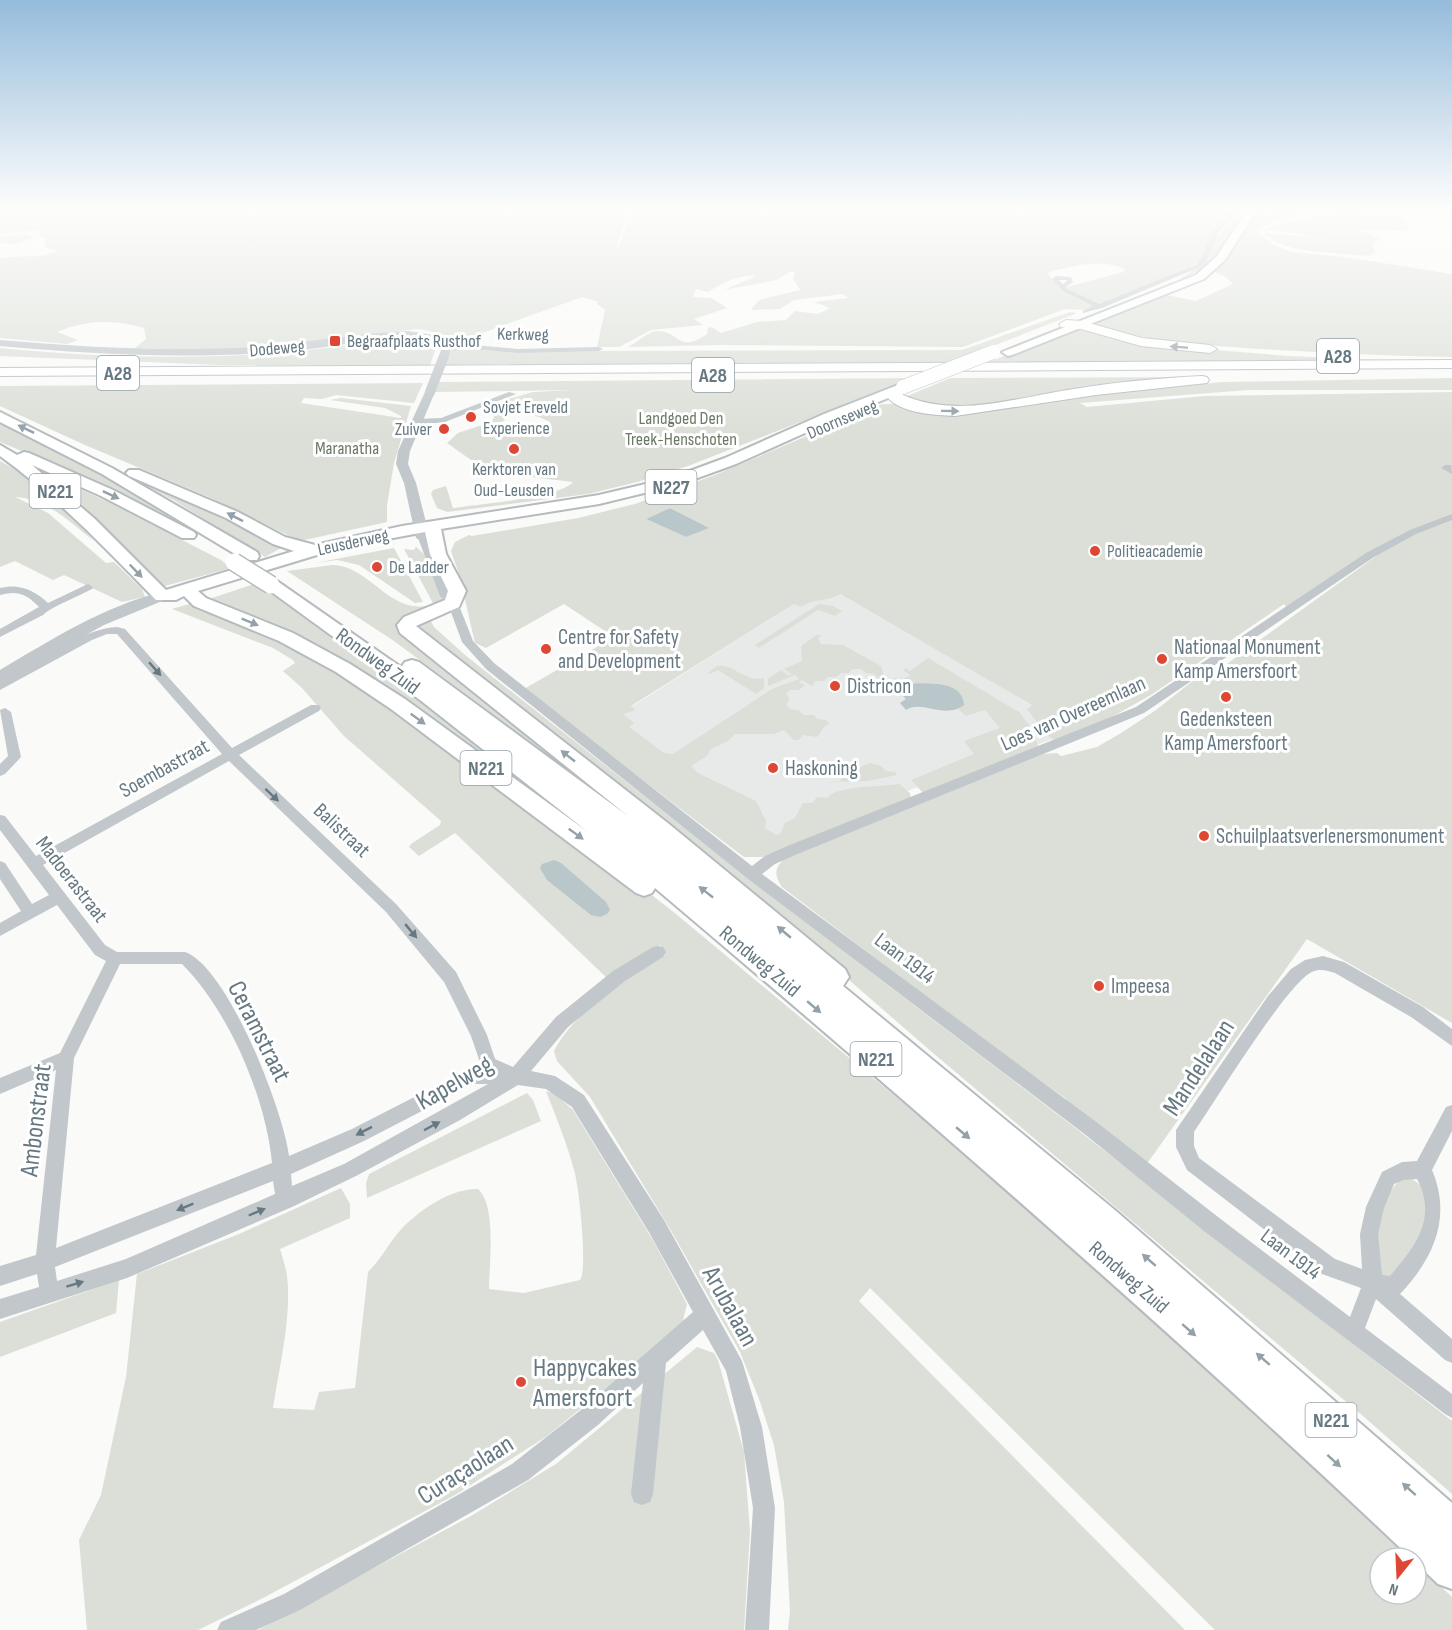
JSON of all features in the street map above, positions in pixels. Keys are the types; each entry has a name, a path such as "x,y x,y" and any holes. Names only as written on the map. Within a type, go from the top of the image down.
{"highway":[{"name":"A28","path":"1084,322 1141,342 1176,346 1289,354 1452,358"},
{"name":"A28","path":"0,359 207,371"},
{"name":"A28","path":"0,372 1452,363"},
{"name":"A28","path":"897,392 917,407 962,411 1127,386 1286,372"},
{"name":"A28","path":"0,381 1452,372"}],"main road":[{"name":"Doornseweg","path":"428,532 571,514 641,497 727,468 993,352 1084,322 1175,283"},
{"name":"Doornseweg","path":"897,392 919,387 1184,283"},
{"name":"Rondweg Zuid","path":"0,416 160,501 251,556 393,671 482,738 762,962 1050,1208 1232,1369 1452,1570"},
{"name":"N221","path":"51,442 186,494 232,515 290,547 314,550"},
{"name":"Rondweg Zuid","path":"0,448 143,510 234,562 277,576 427,677 564,780 732,912 931,1075 1210,1312 1452,1528"},
{"name":"N221","path":"0,448 33,473 89,522 162,596"},
{"name":"Leusderweg","path":"277,576 314,550 428,532"},
{"name":"Leusderweg","path":"191,594 214,591 337,554 428,532"},
{"name":"Laan 1914","path":"428,532 457,591 455,611"},
{"name":"Leusderweg","path":"162,596 214,582 277,576 337,554"},
{"name":"Leusderweg","path":"191,594 214,582"},
{"name":"N221","path":"191,594 200,603 286,637 343,668 417,718 657,896 762,962"},
{"path":"162,596 191,594"},
{"name":"N221","path":"455,611 419,616 406,625 407,629 726,884 879,1014 931,1075"}],"street":[{"name":"Doornseweg","path":"1084,322 1100,307 1157,283"},
{"path":"1062,287 1074,296 1100,307"},
{"name":"Dodeweg","path":"0,343 74,350 180,353 284,348 413,334 440,339 445,352"},
{"name":"Kerkweg","path":"445,352 599,350"},
{"path":"428,532 402,468 404,451 445,352"},
{"path":"415,422 442,420 512,394"},
{"name":"Loes van Overeemlaan","path":"752,874 770,860 790,851 1140,710 1370,555 1413,532 1452,517"},
{"path":"0,578 10,584 5,590"},
{"path":"0,634 39,613 45,607 52,606 88,587"},
{"path":"5,590 21,590 45,607"},
{"name":"Leusderweg","path":"95,625 191,594"},
{"name":"Leusderweg","path":"0,677 135,604 162,596"},
{"name":"Laan 1914","path":"455,611 468,642 490,666 752,874 1046,1095 1452,1407"},
{"name":"Balistraat","path":"0,687 88,638 113,629 121,631 230,754 391,908 450,977 479,1035 488,1064 516,1077"},
{"name":"Soembastraat","path":"33,864 315,708"},
{"path":"0,771 15,757 5,712"},
{"name":"Madoerastraat","path":"0,820 5,835 33,864 100,950 115,958"},
{"path":"0,867 30,913"},
{"path":"0,930 58,897"},
{"path":"516,1077 562,1022 619,976 658,952"},
{"name":"Ceramstraat","path":"115,958 175,956 185,958 194,964 228,1013 245,1047 269,1107 278,1140 280,1169"},
{"name":"Ambonstraat","path":"45,1262 66,1058 115,958"},
{"name":"Mandelalaan","path":"1422,1170 1434,1194 1435,1213 1431,1231 1420,1253 1394,1287 1373,1283 1329,1267 1193,1164 1185,1147 1185,1130 1274,1001 1296,974 1310,964 1323,963 1339,967 1417,1012 1452,1039"},
{"path":"0,1086 66,1058"},
{"name":"Kapelweg","path":"0,1276 45,1262 280,1169 358,1135 472,1076 516,1077"},
{"name":"Kapelweg","path":"0,1309 127,1268 285,1200 371,1159 474,1103 516,1077"},
{"name":"Arubalaan","path":"516,1077 549,1082 575,1097 657,1227 735,1368 751,1427 764,1508 757,1630"},
{"path":"1354,1331 1373,1283 1369,1234 1375,1208 1388,1178 1402,1172 1422,1170 1452,1113"},
{"path":"280,1169 285,1200"},
{"path":"45,1262 49,1292"},
{"path":"1373,1283 1452,1353"},
{"name":"Curaçaolaan","path":"229,1630 292,1602 520,1472 590,1417 704,1315"},
{"path":"642,1494 656,1360"}],"shaded area":[{"path":"670,508 709,528 686,537 646,519"},
{"path":"827,587 1076,731 772,839 612,719 794,604"},
{"path":"928,683 948,686 962,696 964,705 949,711 919,707 906,710 900,703 906,699 901,694 905,689 900,684"},
{"path":"554,860 561,863 606,902 610,910 607,914 600,917 591,915 547,880 540,868 542,864"}],"green space":[{"path":"0,283 724,283 708,292 696,289 693,297 711,298 727,308 694,319 703,325 651,330 619,347 597,347 605,310 597,304 598,302 582,297 454,343 439,333 418,329 322,341 207,350 135,348 146,339 144,328 111,322 78,325 57,332 78,340 67,344 0,338"},
{"path":"740,283 760,283 724,290"},
{"path":"796,283 1056,283 1075,297 1094,306 1084,310 1065,309 963,347 719,345 628,347 654,331 666,332 680,340 690,342 707,334 708,328 712,327 721,333 757,322 786,320 795,311 818,314 830,308 814,302 848,298 843,294 794,300 780,309 751,310 759,300 800,290"},
{"path":"1082,283 1154,283 1098,305 1068,290 1067,287"},
{"path":"1452,283 1452,357 1332,353 1195,344 1132,335 1090,322 1162,294 1196,301 1233,284"},
{"path":"1070,312 1077,313 952,362 444,365 450,351 466,348 575,351 962,350"},
{"path":"1082,326 1165,346 1290,356 1433,362 989,362"},
{"path":"409,338 435,344 436,348 430,365 220,365 0,356 0,348 132,356 231,356 282,353"},
{"path":"1207,377 959,410 947,410 905,397 950,378"},
{"name":"Landgoed Den Treek-Henschoten","path":"912,378 688,466 588,494 447,512 437,508 431,494 433,490 446,486 453,508 536,496 565,488 573,482 488,472 447,443 458,433 491,422 494,418 495,405 504,410 502,416 505,420 498,424 504,428 520,435 545,434 551,425 550,422 499,402 533,392 571,390 434,392 438,382"},
{"path":"1452,378 1452,390 1249,390 1080,403 1087,407 1204,396 1452,392 1452,1023 1307,939 1146,1165 1075,1111 1065,1098 975,1034 782,887 776,874 779,864 786,857 1043,754 1057,753 1061,756 1097,747 1156,710 1204,672 1206,678 1224,666 1379,554 1288,609 1284,604 1151,695 1081,734 1054,740 1048,736 1027,709 1032,705 840,594 810,602 801,607 794,604 631,706 636,710 623,714 634,723 629,727 664,753 673,754 772,689 799,679 795,675 768,686 768,679 781,670 789,676 792,674 784,669 802,661 801,646 817,635 823,635 818,638 821,644 843,645 881,666 885,679 879,679 874,674 866,673 861,669 853,669 837,677 816,681 812,686 802,680 799,682 805,685 799,690 790,690 786,694 790,699 786,704 790,709 799,710 803,715 814,715 817,719 826,720 830,724 825,726 817,737 803,735 799,740 794,740 784,730 774,734 735,734 728,741 711,749 707,756 691,766 698,773 756,801 766,821 765,828 776,835 780,834 785,823 795,818 803,803 812,803 817,797 827,798 832,794 849,789 899,784 910,793 911,799 763,857 744,857 524,689 614,637 564,604 486,648 475,643 459,574 451,551 455,542 469,535 578,518 635,504 715,475 882,404 898,404 921,411 1222,382","holes":["670,508 708,528 686,537 646,519"]},
{"name":"Maranatha","path":"423,383 414,403 336,395 322,399 304,398 301,403 401,418 385,408 330,400 341,398 411,406 394,463 387,505 387,522 300,541 211,498 0,406 0,386"},
{"path":"0,422 114,482 195,531 117,491 0,442"},
{"path":"0,461 40,487 94,541 47,506 26,498 15,497 48,513 106,563 114,562 142,589 145,597 122,602 64,575 53,580 15,561 0,567"},
{"path":"112,468 242,525 281,548 265,557 175,501"},
{"path":"37,469 108,502 221,560 231,568 165,586"},
{"path":"416,547 424,554 444,602 435,607 404,549 414,550"},
{"path":"394,548 423,602 415,603 359,565 337,560 315,563"},
{"path":"332,565 357,572 400,602 412,606 425,606 427,609 410,615 400,623 397,627 402,634 663,840 394,641 287,571"},
{"path":"254,584 300,610 366,658 575,821 661,893 423,718 206,600"},
{"path":"189,604 283,639 357,681 629,877 676,914 1036,1216 1278,1431 1398,1546 1368,1546 1368,1606 1428,1606 1428,1574 1452,1597 1452,1630 1215,1630 870,1288 859,1301 1185,1630 788,1630 790,1611 784,1502 774,1445 759,1399 740,1352 670,1229 590,1097 557,1061 554,1051 574,1023 603,997 665,955 660,945 607,978 455,833 419,856 409,847 440,825 441,821 344,736 302,688 283,671 295,663 293,660 273,648 172,609"},
{"path":"819,604 833,606 842,611 835,616 818,610 759,648 755,645"},
{"path":"429,617 434,627 465,655 797,916 1074,1127 1452,1421 1452,1494 826,960 415,629 416,623"},
{"path":"928,658 1019,712 1030,726 1038,745 1035,750 924,794 911,780 974,754 964,741 1000,728 985,710 966,716 958,709 961,707 963,698 949,687 932,683 894,684 894,677 902,680 910,675 903,670 906,668 910,671"},
{"path":"717,666 729,668 751,678 764,678 764,688 756,694 718,670 708,673"},
{"path":"870,763 881,766 886,771 895,772 897,775 868,781 829,782 840,781 845,775 841,768 850,771"},
{"path":"546,1091 555,1094 573,1110 654,1242 687,1304 683,1321 667,1338 547,1436 455,1495 265,1597 198,1630 87,1630 79,1540 101,1495 126,1377 137,1274 239,1234 341,1188 350,1204 350,1218 280,1249 287,1276 288,1308 273,1408 314,1410 319,1392 355,1388 368,1272 410,1220 443,1198 455,1193 478,1189 484,1197 490,1222 489,1289 524,1293 580,1280 583,1245 576,1179 565,1140"},
{"path":"527,1093 533,1100 541,1121 367,1198 366,1183 369,1174"},
{"path":"1401,1178 1412,1179 1426,1189 1427,1214 1418,1237 1405,1259 1390,1279 1380,1280 1375,1246 1384,1199"},
{"path":"119,1280 116,1313 0,1357 0,1322"},
{"path":"697,1347 714,1353 718,1360 744,1452 750,1532 744,1630 258,1630 471,1516 556,1464"}],"place":[{"name":"Begraafplaats Rusthof","path":"335,341"},
{"name":"Sovjet Ereveld Experience","path":"471,417"},
{"name":"Zuiver","path":"444,429"},
{"name":"Kerktoren van Oud-Leusden","path":"514,449"},
{"name":"Politieacademie","path":"1095,551"},
{"name":"De Ladder","path":"377,567"},
{"name":"Centre for Safety and Development","path":"546,649"},
{"name":"Nationaal Monument Kamp Amersfoort","path":"1162,659"},
{"name":"Districon","path":"835,686"},
{"name":"Gedenksteen Kamp Amersfoort","path":"1226,697"},
{"name":"Haskoning","path":"773,768"},
{"name":"Schuilplaatsverlenersmonument","path":"1204,836"},
{"name":"Impeesa","path":"1099,986"},
{"name":"Happycakes Amersfoort","path":"521,1382"}]}
